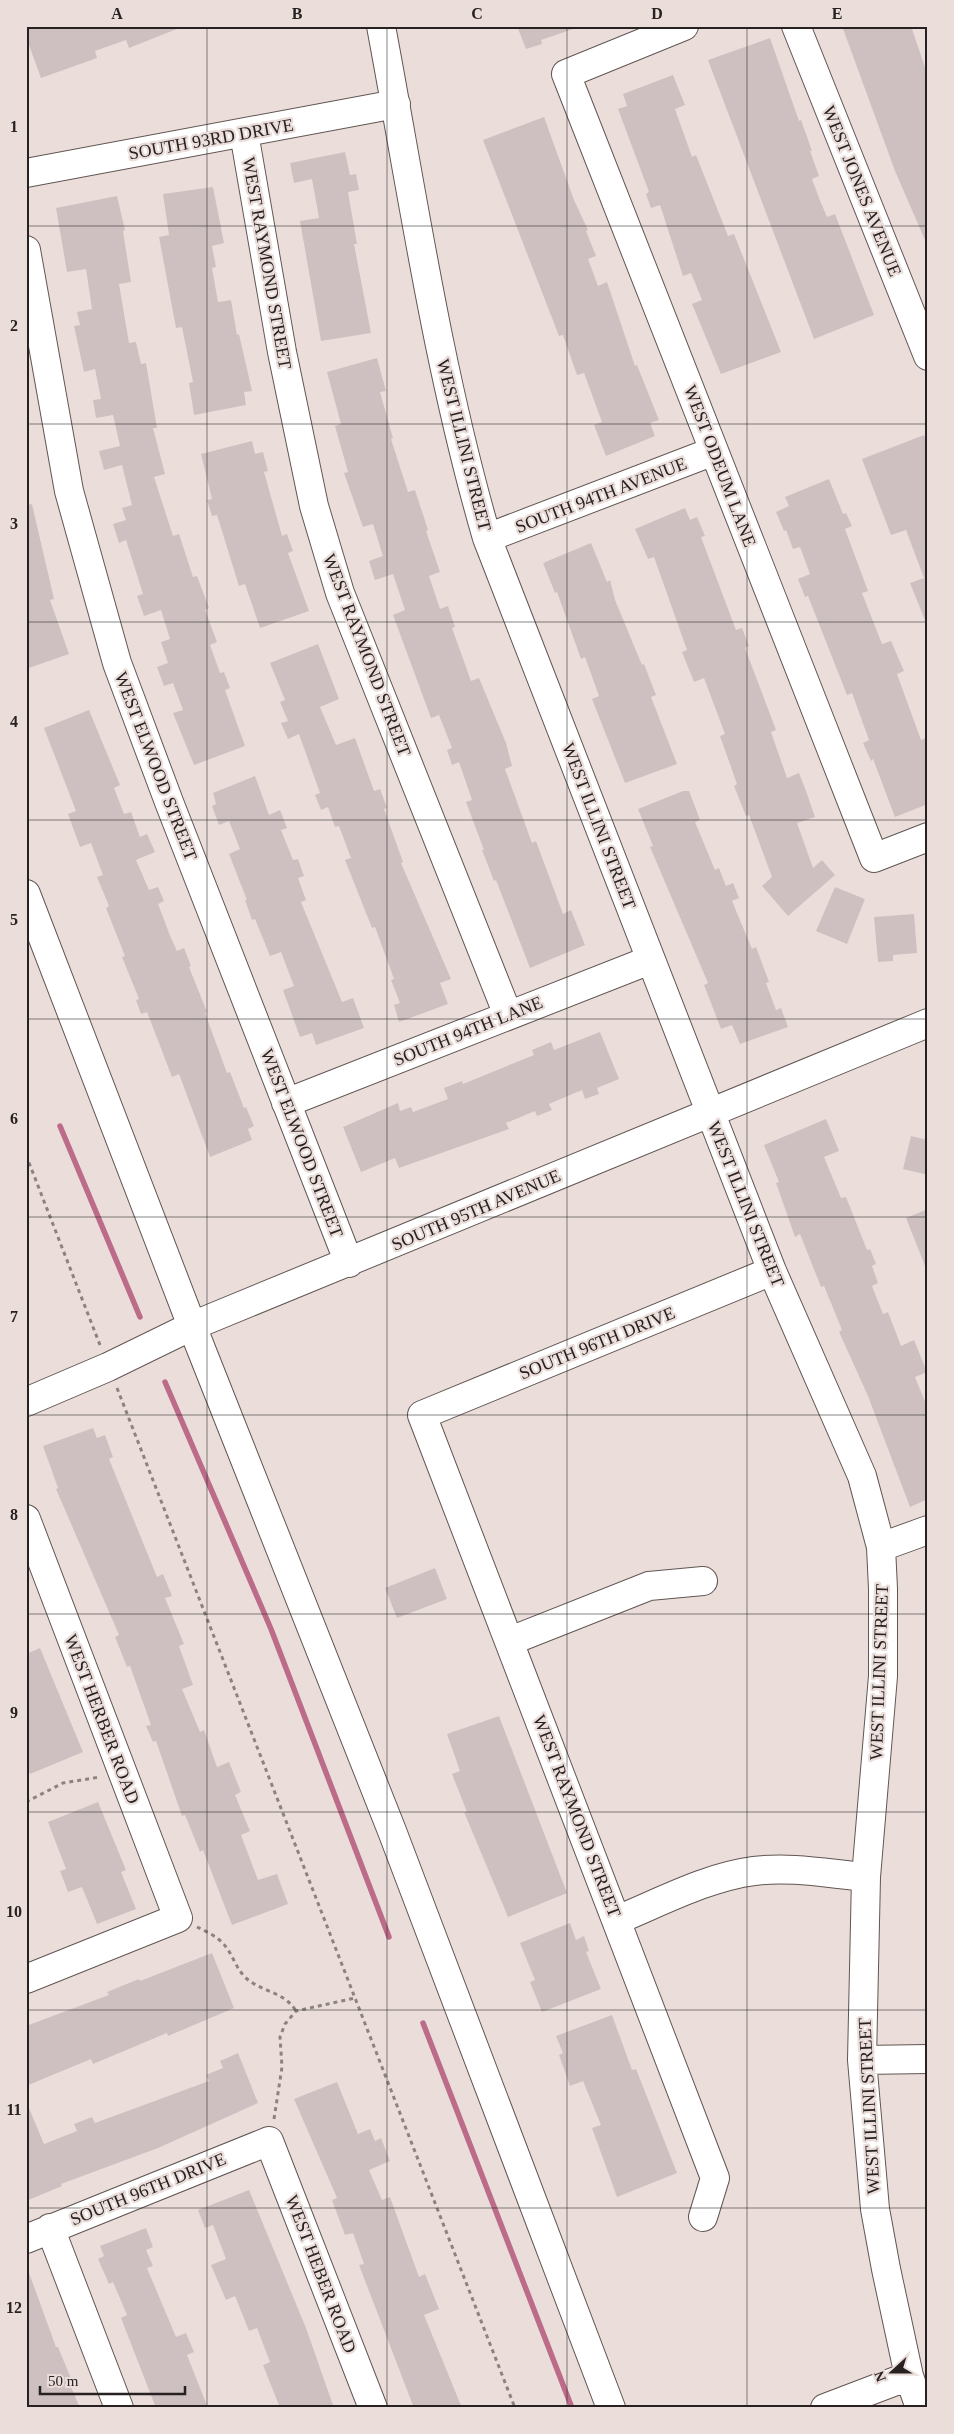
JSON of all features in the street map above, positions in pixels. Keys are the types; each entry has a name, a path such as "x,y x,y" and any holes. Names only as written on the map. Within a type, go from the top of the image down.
{"street":[{"name":"WEST ILLINI STREET","path":"381,26 446,383 467,469 487,538 772,1271 862,1476 881,1548 883,1676 866,1877 862,2060 876,2209 886,2269 909,2376 920,2408"},
{"name":"WEST ODEUM LANE","path":"684,26 566,74 874,858 928,837"},
{"name":"WEST JONES AVENUE","path":"796,26 928,356"},
{"name":"SOUTH 93RD DRIVE","path":"26,173 396,104"},
{"name":"WEST RAYMOND STREET","path":"244,133 284,362 314,506 340,594 508,1015"},
{"name":"WEST ELWOOD STREET","path":"26,250 69,491 117,663 349,1263"},
{"name":"SOUTH 94TH AVENUE","path":"487,538 714,451"},
{"path":"26,894 192,1326 392,1831 611,2408"},
{"name":"SOUTH 94TH LANE","path":"286,1103 650,960"},
{"name":"SOUTH 95TH AVENUE","path":"26,1402 108,1367 192,1326 349,1263 928,1023"},
{"name":"SOUTH 96TH DRIVE","path":"422,1415 772,1271"},
{"name":"WEST RAYMOND STREET","path":"422,1415 715,2178 703,2217"},
{"name":"WEST HERBER ROAD","path":"26,1519 35,1570 122,1771 178,1918"},
{"path":"881,1548 928,1530"},
{"path":"510,1641 649,1586 703,1582"},
{"path":"616,1920 722,1877 755,1870 786,1870 866,1877"},
{"path":"26,1979 178,1918"},
{"path":"862,2060 928,2059"},
{"name":"SOUTH 96TH DRIVE","path":"38,2234 269,2141"},
{"name":"WEST HEBER ROAD","path":"269,2141 373,2408"},
{"path":"38,2234 119,2408"},
{"path":"825,2408 909,2376"}],"path":[{"path":"26,1154 514,2408"},
{"path":"26,1802 63,1783 106,1777 122,1771"},
{"path":"178,1918 216,1937 226,1947 235,1964 246,1978 281,1995 296,2011"},
{"path":"269,2141 282,2067 280,2037 285,2024 296,2011 355,1998"}],"building":[{"path":"26,26 182,27 129,48 126,40 95,51 97,58 41,78 26,37"},
{"path":"517,26 572,26 573,29 541,40 542,44 526,49"},
{"path":"842,26 911,26 928,76 928,247 895,171"},
{"path":"770,38 799,121 801,120 812,151 810,151 819,176 812,179 819,198 827,217 835,214 874,315 814,339 708,60"},
{"path":"673,75 685,105 675,109 692,157 696,155 728,236 734,234 781,352 721,374 692,304 702,300 691,273 683,276 660,205 651,208 646,194 649,192 618,109 627,106 623,94"},
{"path":"544,117 574,200 588,230 586,231 596,256 588,259 598,286 607,282 635,366 637,365 659,420 650,423 655,436 606,456 594,425 602,422 584,373 577,375 563,335 559,336 483,140"},
{"path":"345,152 350,175 356,174 359,190 348,192 357,244 354,244 371,333 321,341 300,221 319,218 312,179 294,183 290,163"},
{"path":"213,187 224,243 212,246 216,267 212,268 218,302 231,300 237,335 239,334 252,391 244,392 246,405 194,415 189,383 193,382 182,327 176,328 159,237 169,235 163,194"},
{"path":"117,196 125,230 123,231 131,282 119,284 129,343 136,342 141,364 146,363 157,428 153,428 165,474 154,477 173,536 179,534 193,577 197,576 209,608 205,610 217,642 210,645 220,673 224,672 230,688 225,690 245,746 194,765 173,713 183,710 173,683 164,686 157,667 168,663 161,642 170,639 161,610 144,616 137,596 143,594 126,540 119,543 113,524 126,520 122,508 132,505 122,465 104,470 99,451 120,446 113,415 96,418 93,400 101,399 95,369 84,372 74,326 80,325 77,312 92,309 86,269 67,272 56,208"},
{"path":"377,358 386,391 380,392 393,438 391,439 408,492 415,490 440,572 429,576 440,609 448,606 455,627 452,628 471,681 479,678 506,743 512,766 505,769 532,843 536,841 563,914 571,910 585,945 530,968 496,880 494,881 482,850 484,850 466,802 472,800 459,762 452,765 447,750 452,748 439,715 431,718 393,615 405,610 393,574 375,580 369,561 383,556 373,524 363,527 344,473 348,472 335,426 341,424 327,372"},
{"path":"924,435 928,445 927,625 910,583 924,578 906,530 891,535 862,459"},
{"path":"252,441 255,454 263,452 268,471 264,472 282,536 287,534 293,551 288,553 309,611 260,628 245,584 239,586 217,515 212,516 207,500 212,499 201,454"},
{"path":"829,479 843,514 846,513 852,526 845,529 868,591 862,593 882,644 891,641 904,671 897,674 921,740 928,737 928,804 895,817 873,759 871,761 863,743 869,740 852,693 847,695 808,596 805,597 798,579 810,574 800,547 793,549 786,530 784,531 776,512 789,506 785,497"},
{"path":"32,504 54,599 50,600 69,654 26,669 26,505"},
{"path":"685,508 690,520 697,517 705,536 701,537 736,630 742,628 749,646 745,648 776,730 771,732 787,778 799,773 806,791 815,817 797,823 813,868 822,860 835,875 788,916 762,886 772,877 749,815 746,816 734,786 737,784 720,736 725,734 704,678 694,682 682,652 687,650 654,557 648,559 635,529"},
{"path":"591,543 607,582 610,580 615,600 642,665 644,664 656,695 651,697 677,764 625,783 592,699 599,696 585,657 581,659 557,592 555,593 543,563"},
{"path":"318,644 339,699 320,707 336,745 355,738 374,791 380,789 387,808 384,809 403,862 401,863 451,979 440,983 448,1004 399,1022 394,1005 400,1003 391,980 394,979 375,927 372,928 345,860 351,858 339,826 335,827 328,807 321,810 315,795 320,793 299,734 288,739 281,723 288,721 280,702 285,700 270,663"},
{"path":"89,710 120,785 114,788 124,814 131,812 140,837 147,834 155,852 136,860 149,890 158,887 164,901 158,904 171,938 177,951 184,948 227,1073 230,1072 244,1108 246,1107 254,1126 248,1129 252,1140 210,1157 179,1074 172,1077 147,1012 141,1014 136,1000 139,999 122,957 125,956 106,908 109,906 97,877 103,875 91,843 80,847 68,814 76,811 44,728"},
{"path":"255,776 269,815 280,810 287,828 281,830 293,860 298,859 304,876 298,878 306,900 301,902 342,1002 353,998 364,1028 316,1045 312,1033 300,1037 283,990 294,986 281,952 270,956 255,919 252,920 245,900 247,900 229,854 240,849 229,821 219,825 212,806 216,804 213,793"},
{"path":"683,791 689,791 700,820 695,822 715,870 719,868 726,886 733,883 739,898 732,901 752,949 756,947 769,982 766,983 776,1010 781,1008 788,1027 740,1044 732,1025 721,1029 704,985 708,983 650,847 653,846 638,809"},
{"path":"835,887 865,899 847,944 816,931"},
{"path":"914,914 917,953 893,955 893,961 878,962 874,917"},
{"path":"600,1032 619,1079 597,1088 599,1094 585,1099 582,1090 549,1104 552,1110 537,1116 535,1111 506,1123 509,1129 399,1168 395,1158 361,1172 343,1127 398,1103 400,1111 411,1107 413,1112 448,1099 444,1088 462,1081 463,1084 534,1055 532,1050 551,1042 554,1050"},
{"path":"826,1119 839,1151 824,1157 841,1198 846,1197 867,1250 870,1249 876,1264 872,1266 878,1283 872,1286 883,1314 888,1312 901,1346 914,1340 927,1372 915,1377 928,1409 928,1499 910,1507 868,1396 839,1332 842,1330 824,1286 821,1287 800,1234 795,1237 776,1183 779,1182 764,1145"},
{"path":"911,1136 928,1140 928,1175 903,1169"},
{"path":"928,1209 928,1271 927,1271 906,1218"},
{"path":"93,1428 97,1438 105,1435 113,1457 109,1459 157,1577 163,1574 172,1596 165,1598 184,1644 179,1646 193,1685 182,1689 200,1732 204,1730 217,1767 229,1762 241,1792 235,1795 250,1831 241,1835 258,1880 277,1874 288,1904 232,1925 203,1850 200,1852 185,1815 182,1816 156,1741 153,1742 146,1726 151,1725 130,1666 127,1667 115,1637 119,1635 56,1489 58,1488 43,1446"},
{"path":"435,1568 447,1599 397,1618 385,1588"},
{"path":"40,1648 83,1752 30,1774 26,1766 26,1654"},
{"path":"499,1716 567,1893 508,1917 464,1812 467,1812 452,1774 460,1771 447,1734"},
{"path":"98,1802 126,1870 121,1872 136,1909 97,1924 82,1887 68,1892 60,1871 66,1869 48,1822"},
{"path":"570,1923 576,1940 584,1936 589,1951 586,1952 601,1989 542,2012 530,1982 535,1980 520,1943"},
{"path":"212,1953 234,2008 168,2036 167,2033 93,2064 91,2059 26,2086 26,2026 109,1995 107,1992 139,1979 140,1981"},
{"path":"612,2015 632,2070 636,2069 677,2173 617,2197 592,2128 601,2125 583,2081 570,2086 559,2055 563,2053 556,2036"},
{"path":"238,2053 258,2103 158,2148 61,2184 62,2186 26,2201 26,2101 44,2144 77,2131 74,2124 92,2117 95,2123 209,2081 206,2075 223,2068 220,2061"},
{"path":"337,2082 358,2134 370,2129 375,2141 381,2138 390,2161 369,2170 382,2200 390,2197 419,2277 425,2274 439,2309 424,2315 462,2408 414,2408 359,2265 364,2264 353,2233 345,2235 332,2200 337,2198 294,2099"},
{"path":"249,2190 306,2328 334,2408 280,2408 263,2365 270,2362 257,2328 249,2331 235,2296 226,2300 211,2265 226,2259 213,2225 205,2228 198,2210"},
{"path":"146,2228 153,2247 146,2250 153,2266 147,2268 176,2337 186,2333 194,2352 187,2355 208,2408 156,2408 121,2318 127,2315 113,2282 109,2284 98,2259 104,2256 100,2246"},
{"path":"28,2270 56,2347 58,2347 72,2381 69,2382 80,2408 26,2408 26,2271"}],"waterway":[{"path":"60,1126 140,1317"},
{"path":"165,1382 271,1629 389,1937"},
{"path":"423,2023 572,2408"}]}
